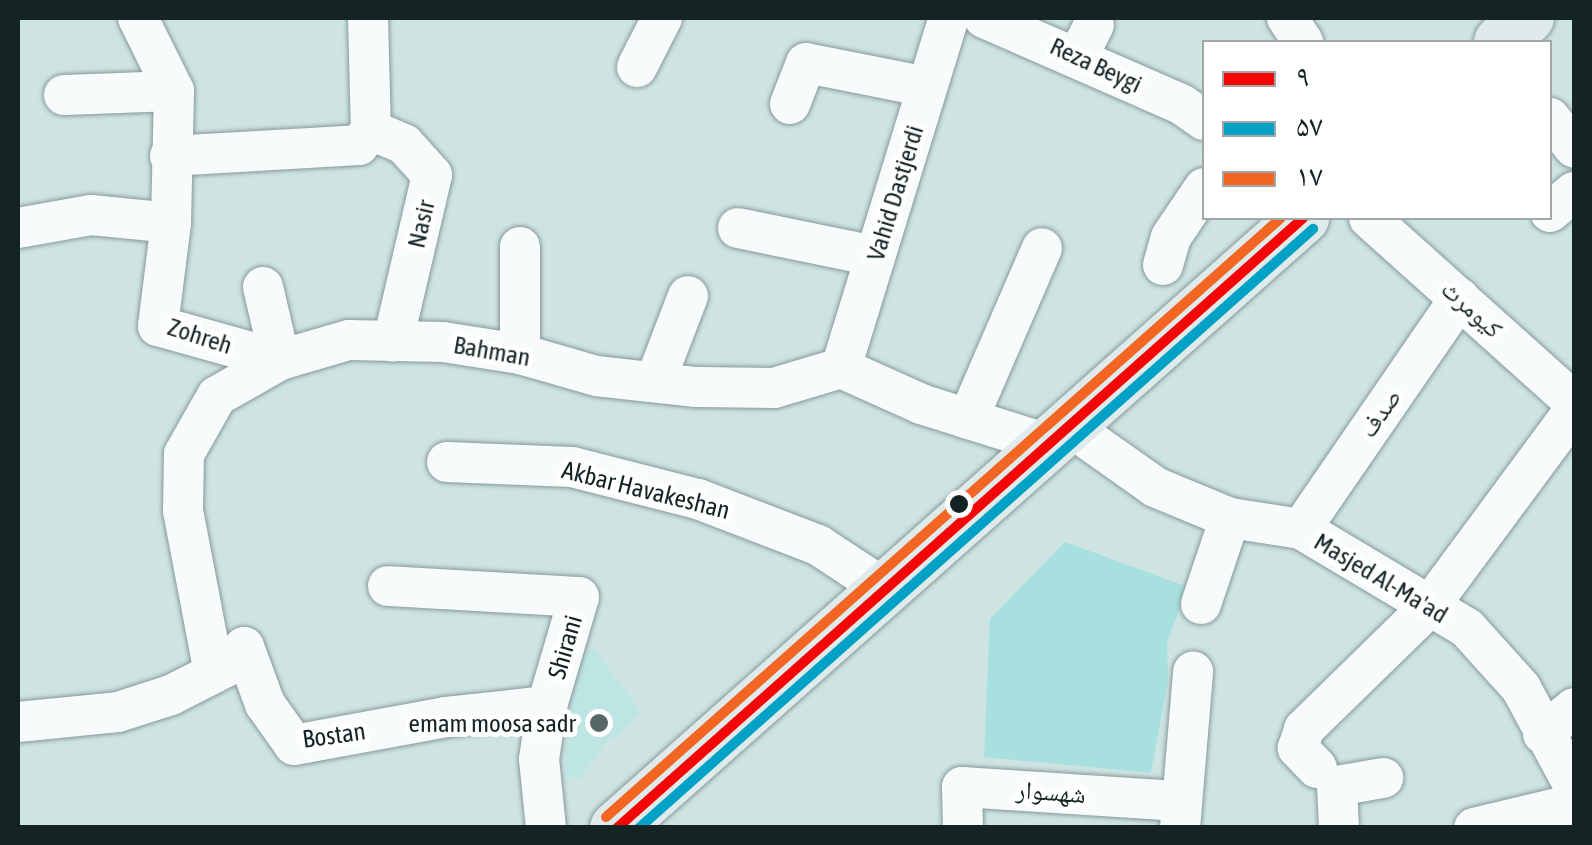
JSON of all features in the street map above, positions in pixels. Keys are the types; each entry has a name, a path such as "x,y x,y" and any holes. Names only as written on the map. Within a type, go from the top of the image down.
{"main road":[{"path":"1502,40 1528,18"},
{"path":"616,828 1301,220"}],"street":[{"path":"18,228 91,215 170,223 174,90 138,18"},
{"path":"170,156 359,145 370,130 368,18"},
{"name":"Vahid Dastjerdi","path":"841,368 948,18"},
{"name":"Reza Beygi","path":"984,18 1086,41 1202,119"},
{"path":"1286,18 1301,40"},
{"path":"637,67 657,19"},
{"path":"790,104 806,64 927,86"},
{"path":"64,95 174,90"},
{"path":"1552,120 1574,148"},
{"name":"Nasir","path":"370,130 404,144 432,175 393,341"},
{"path":"1163,265 1171,238 1202,191"},
{"path":"1552,210 1574,192"},
{"name":"کیومرث","path":"1371,220 1574,402"},
{"name":"Zohreh","path":"170,223 158,326 280,360"},
{"path":"738,228 875,256"},
{"path":"520,247 520,354"},
{"path":"968,419 1042,248"},
{"path":"263,287 280,360"},
{"path":"655,382 688,296"},
{"name":"صدف","path":"1300,529 1460,298"},
{"name":"Bahman","path":"214,673 183,510 184,454 217,396 280,360 350,340 443,342 520,354 596,376 655,382 774,388 841,368"},
{"path":"841,368 921,404 968,419 1059,435"},
{"path":"1317,768 1298,748 1304,728 1428,608 1574,411"},
{"name":"Masjed Al-Ma'ad","path":"1059,435 1155,487 1230,518 1300,529 1466,628 1521,688 1574,786"},
{"name":"Akbar Havakeshan","path":"448,462 572,466 698,498 818,545 885,589"},
{"path":"1200,604 1230,518"},
{"name":"Shirani","path":"388,586 580,597 547,706 538,758 546,828"},
{"name":"Bostan","path":"18,722 118,712 171,696 214,673 244,647 265,704 294,744 446,717 547,706"},
{"path":"1181,814 1193,672"},
{"path":"1543,734 1574,708"},
{"path":"1339,828 1338,786 1382,778"},
{"name":"شهسوار","path":"962,828 962,787 1181,814"},
{"path":"1474,828 1574,804"}],"shaded area":[{"path":"1065,542 1188,587 1167,642 1168,680 1151,773 984,757 990,619"},
{"name":"emam moosa sadr","path":"592,647 641,711 614,740 610,736 580,779 565,775 571,674"}],"transit line":[{"name":"۱۷","path":"606,817 1279,220"},
{"name":"۹","path":"617,828 1301,220"},
{"name":"۵۷","path":"639,828 1313,229"}],"place":[{"name":"emam moosa sadr","path":"599,723"}]}
